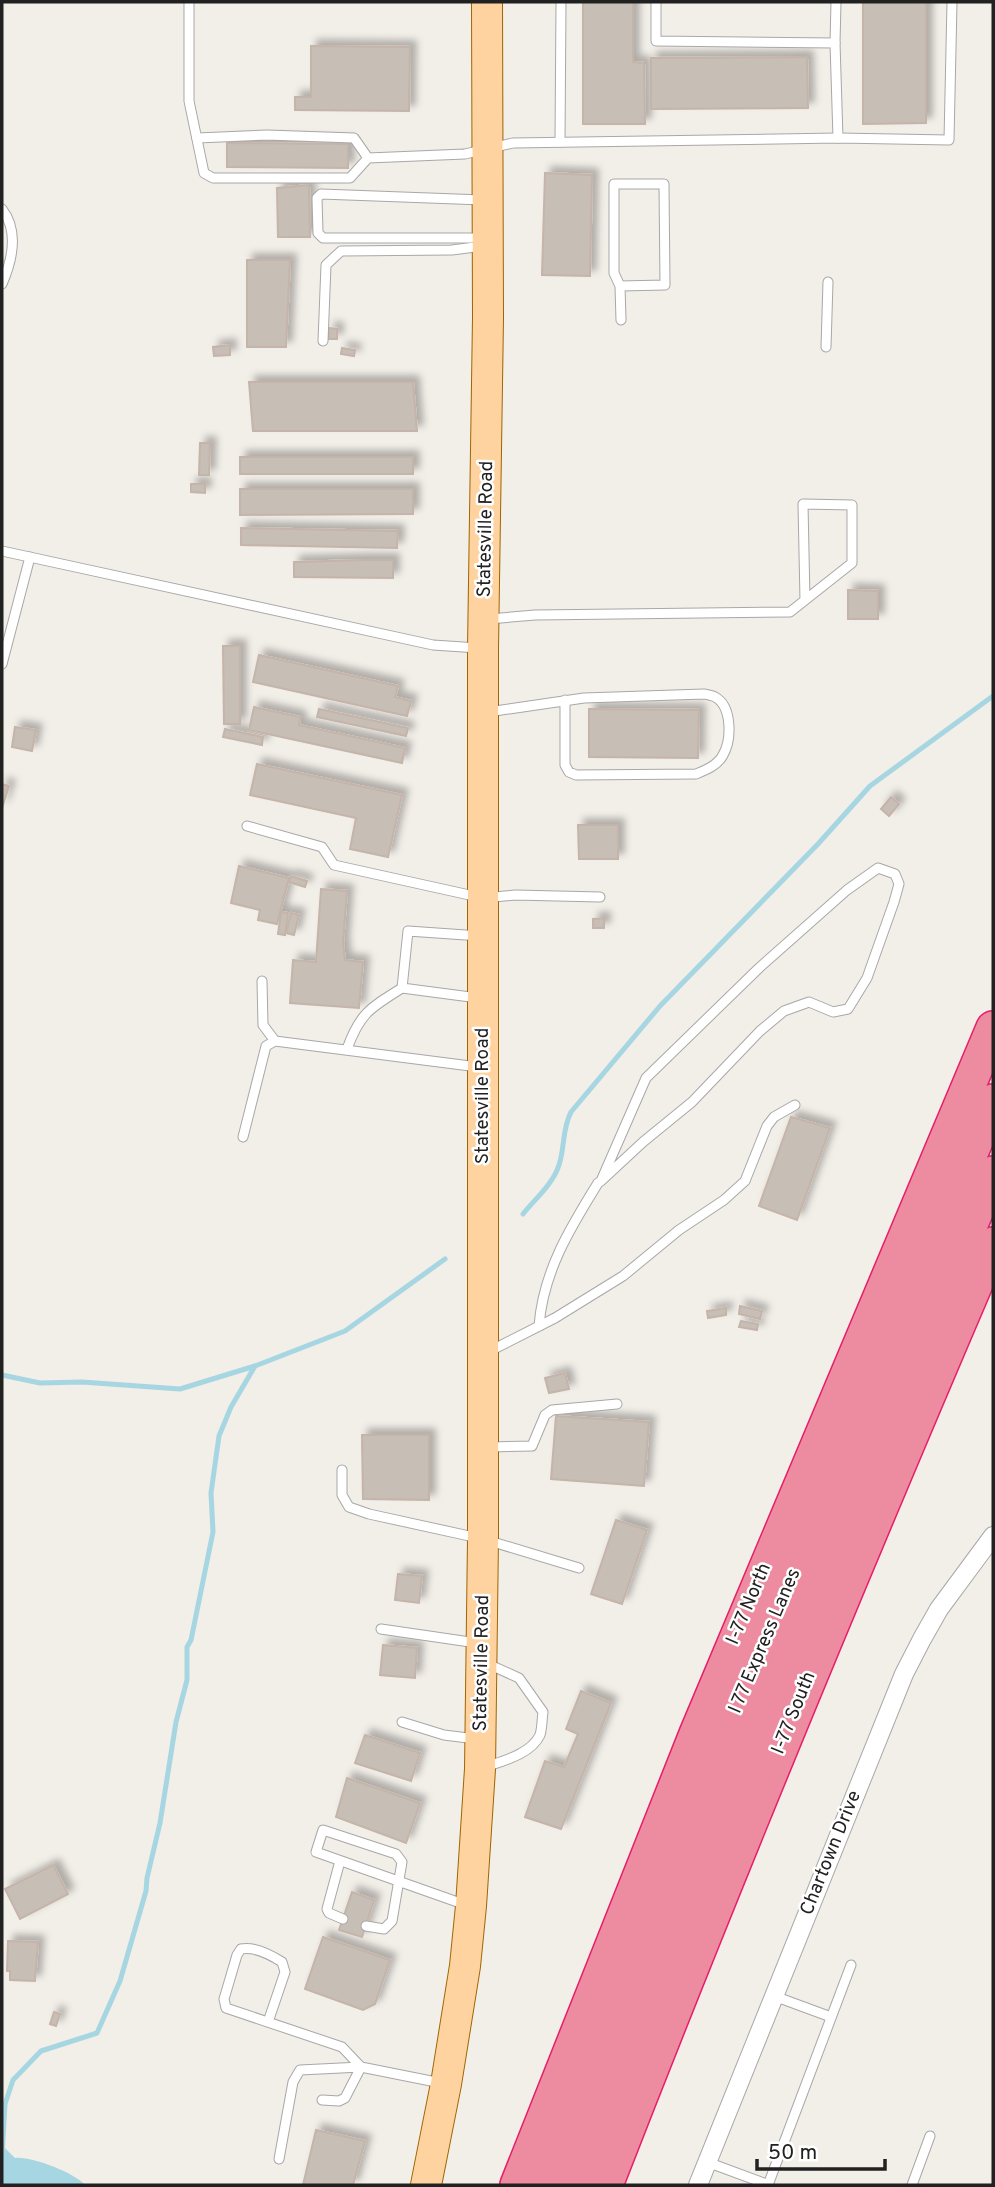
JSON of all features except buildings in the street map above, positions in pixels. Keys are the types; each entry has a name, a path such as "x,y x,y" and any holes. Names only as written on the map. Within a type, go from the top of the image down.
{"highway":[{"name":"I-77 North","path":"517,2185 710,1697 993,1028"},
{"name":"I 77 Express Lanes","path":"547,2185 782,1599 993,1101"},
{"path":"921,1412 989,1184"},
{"name":"I 77 Express Lanes","path":"576,2185 761,1718 989,1184"},
{"name":"I-77 South","path":"606,2185 778,1753 993,1244"},
{"path":"541,2122 644,1938"}],"main road":[{"name":"Statesville Road","path":"426,2185 463,1978 471,1906 481,1754 483,713 489,242 487,2"}],"street":[{"name":"Chartown Drive","path":"698,2185 889,1710 916,1650 939,1609 993,1536"}],"lane":[{"path":"189,2 190,101 204,173 213,178 350,178 368,158 465,154 513,143 838,138 949,140 952,2"},
{"path":"560,142 561,2"},
{"path":"656,2 656,41 835,43"},
{"path":"836,2 838,138"},
{"path":"197,138 267,135 354,138 368,158"},
{"path":"620,286 665,285 664,184 614,184 614,273 620,286 621,320"},
{"path":"489,200 321,194 317,198 318,233 323,238 489,242"},
{"path":"2,209 11,225 12,248 2,284"},
{"path":"323,341 326,265 341,251 452,250 489,242"},
{"path":"826,347 828,282"},
{"path":"2,551 433,645 484,634 535,615 790,612 852,563 852,505 803,503 805,600"},
{"path":"2,664 30,556"},
{"path":"483,713 565,700 704,694 714,696 723,704 727,714 728,736 723,755 713,767 696,774 576,775 569,772 565,765 565,700"},
{"path":"247,826 322,847 334,865 483,898 515,895 600,897"},
{"path":"538,1326 540,1307 551,1268 570,1227 601,1181 646,1078 760,968 847,890 878,868 895,874 899,884 867,978 848,1009 833,1012 809,1002 784,1011 760,1031 692,1102 601,1181"},
{"path":"402,988 408,931 483,936"},
{"path":"261,981 263,1025 275,1041"},
{"path":"347,1049 356,1025 371,1007 402,988 483,999"},
{"path":"243,1137 266,1046 275,1041 483,1067"},
{"path":"483,1355 555,1318 622,1276 679,1230 724,1200 745,1181 767,1126 774,1117 795,1105"},
{"path":"483,1447 532,1446 545,1415 552,1410 617,1404"},
{"path":"342,1470 342,1496 349,1507 369,1514 483,1539 579,1568"},
{"path":"381,1629 482,1653 498,1667 519,1678 543,1712 539,1736 525,1751 508,1760 481,1754 444,1735 402,1722"},
{"path":"366,1926 384,1929 392,1921 398,1881 402,1862 396,1854 323,1830 316,1852 340,1861 398,1881 471,1906"},
{"path":"340,1861 327,1909 329,1913 343,1919"},
{"path":"268,2022 285,1972 282,1962 272,1955 247,1948 241,1949 224,1999 226,2008 342,2047 361,2067"},
{"path":"707,2162 768,2185 851,1965"},
{"path":"774,1996 831,2017"},
{"path":"279,2160 293,2082 300,2070 361,2067 446,2084"},
{"path":"322,2100 339,2101 345,2098 361,2067"},
{"path":"912,2185 930,2136"}],"water":[{"path":"2,2147 15,2158 52,2166 72,2175 85,2185 2,2185"}],"waterway":[{"path":"523,1214 556,1172 571,1112 660,1006 818,844 870,786 993,696"},
{"path":"2,1375 40,1383 82,1382 180,1389 255,1366 345,1331 445,1259"},
{"path":"2,2156 5,2104 13,2080 41,2051 97,2033 120,1981 146,1891 176,1722 187,1680 187,1647 191,1640 213,1532 211,1493 219,1436 231,1407 255,1366"}]}
